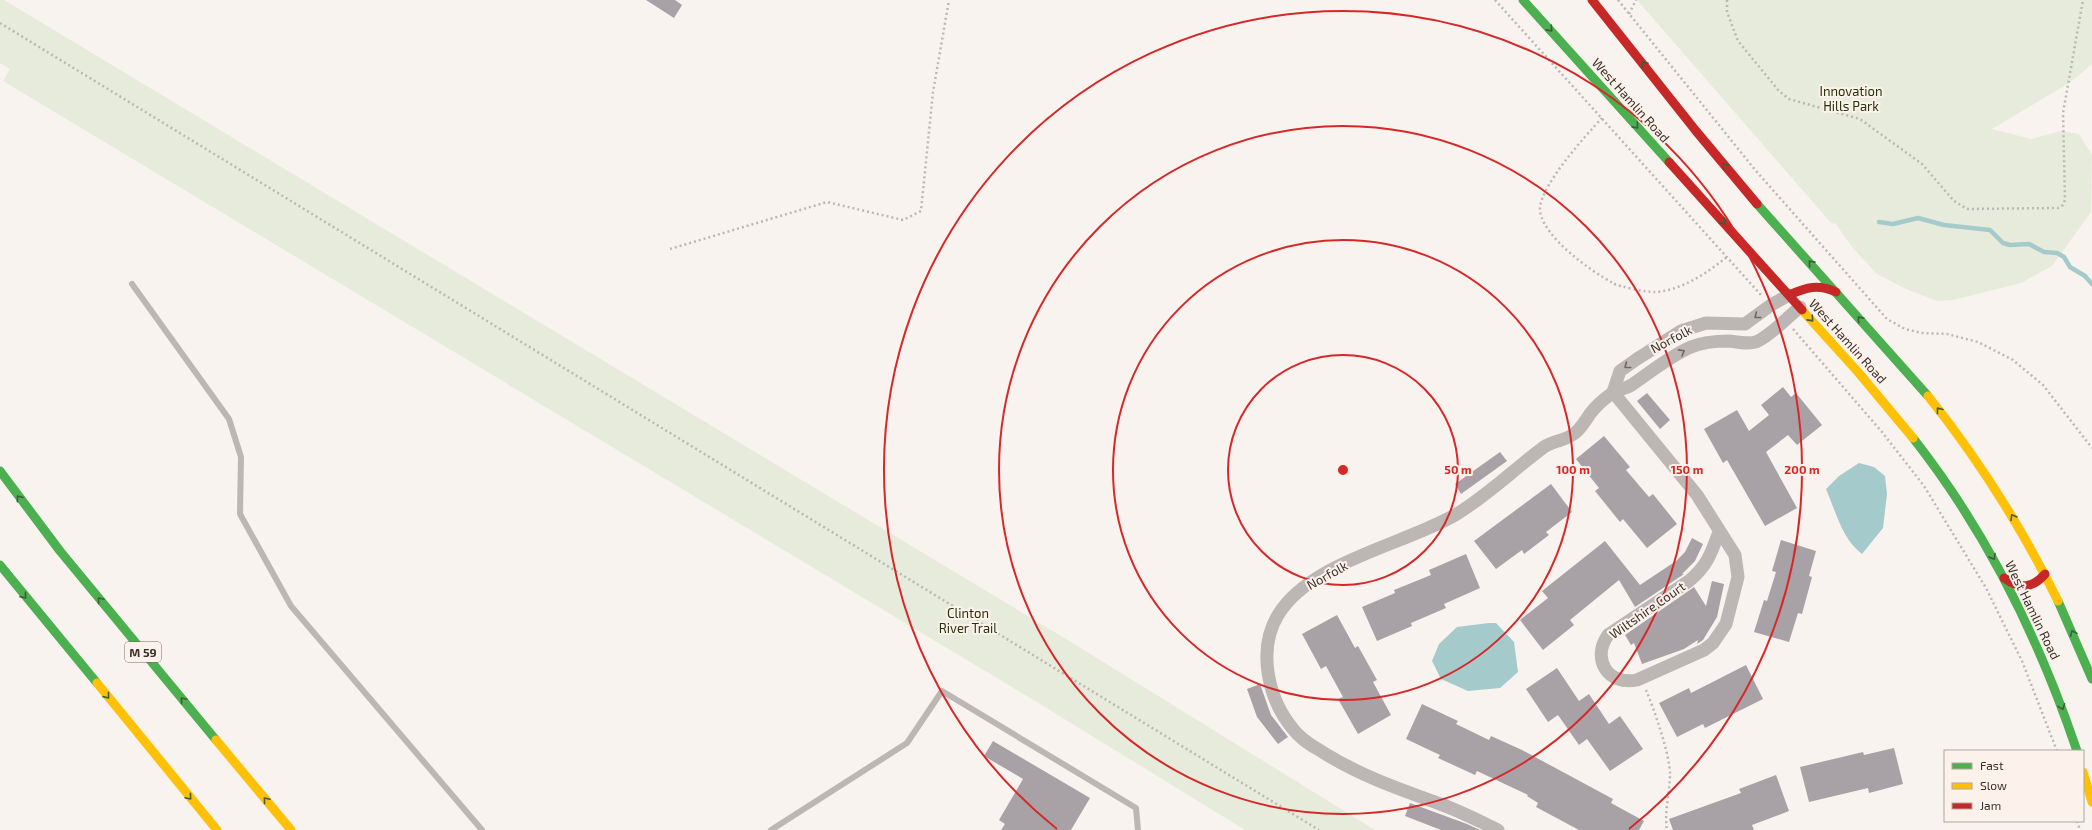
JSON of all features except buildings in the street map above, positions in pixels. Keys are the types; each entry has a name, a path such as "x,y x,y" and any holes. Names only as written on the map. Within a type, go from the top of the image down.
{"main road":[{"name":"West Hamlin Road","path":"1524,0 1875,391 1926,454 1981,536 2004,578 2048,671 2077,750"},
{"name":"West Hamlin Road","path":"1592,0 1727,169 1911,377 1954,430 1997,491 2045,574 2077,641 2092,680"},
{"path":"1789,295 1808,286 1816,285 1823,286 1837,292"},
{"name":"M 59","path":"0,471 65,557 290,830"},
{"path":"0,565 217,830"},
{"path":"2004,578 2012,584 2025,588 2037,584 2045,574"},
{"path":"2084,775 2092,802"}],"street":[{"path":"1745,343 1739,325 1750,322 1771,305 1789,295"},
{"name":"Norfolk","path":"1498,830 1442,805 1386,785 1349,769 1305,741 1285,718 1276,703 1268,667 1268,644 1271,629 1286,605 1316,578 1454,516 1485,494 1546,446 1567,439 1575,434 1584,425 1590,414 1613,392 1633,385 1660,365 1700,344 1711,342 1745,343 1758,341 1800,307"},
{"name":"Norfolk","path":"1613,392 1620,371 1650,350 1692,327 1718,322 1739,325"},
{"path":"1650,350 1660,365"},
{"name":"Wiltshire Court","path":"1613,392 1697,495 1735,555 1738,566 1736,588 1726,624 1713,642 1704,650 1641,678 1628,682 1619,680 1609,674 1603,664 1600,654 1602,644 1608,636 1689,582 1701,571 1708,562 1720,532"}],"lane":[{"path":"132,284 229,419 241,457 240,514 291,606 482,830"},
{"path":"771,830 906,743 942,692 1136,808 1138,830"}],"path":[{"path":"670,249 826,202 903,220 921,211 933,92 949,0"},
{"path":"1495,0 1771,305"},
{"path":"1618,0 1756,171 1887,319 1905,330 1922,333 1947,334 1978,342 2013,360 2043,385 2092,448"},
{"path":"1629,14 1636,0"},
{"path":"1727,0 1727,12 1738,41 1779,91 1793,101 1860,119 1922,164 1954,201 1967,209 2058,208 2063,205 2065,200 2063,112 2083,0"},
{"path":"0,23 1319,830"},
{"path":"1602,118 1582,139 1548,186 1540,207 1543,223 1569,253 1614,284 1654,292 1685,284 1708,273 1727,257"},
{"path":"1785,320 1882,432 1924,486 1986,588 2022,661 2057,750"},
{"path":"1641,678 1668,758 1670,774 1666,815 1667,830"}],"green space":[{"name":"Clinton River Trail","path":"0,0 4,0 1071,642 1375,830 1245,830 1035,701 3,81 10,69 0,63"},
{"name":"Innovation Hills Park","path":"1637,0 2092,0 2092,64 2071,82 1992,129 2031,139 2061,131 2079,134 2092,155 2091,212 2052,266 2021,283 1953,300 1937,301 1906,289 1877,274 1852,247 1835,223 1832,224"}],"water":[{"path":"1859,463 1874,467 1885,476 1887,494 1883,528 1862,554 1849,541 1844,533 1826,489 1839,476"},
{"path":"1496,623 1514,642 1518,672 1500,688 1468,691 1441,679 1432,661 1439,644 1457,627"}],"waterway":[{"path":"1879,222 1893,224 1918,218 1944,225 1990,230 2003,243 2010,245 2029,244 2044,252 2057,253 2064,257 2070,267 2085,276 2092,284"}],"traffic: fast":[{"path":"1523,0 1669,162"},
{"path":"1757,204 1928,396"},
{"path":"1913,438 1940,474 1964,511 2008,587 2046,668 2077,750"},
{"path":"0,471 60,551 216,740"},
{"path":"0,565 97,683"},
{"path":"2058,601 2092,679"}],"traffic: slow":[{"path":"1802,310 1858,372 1913,438"},
{"path":"1928,396 1965,445 1999,495 2030,547 2058,601"},
{"path":"97,683 217,830"},
{"path":"216,740 291,830"},
{"path":"2084,775 2092,802"}],"traffic: jam":[{"path":"1592,0 1696,131 1757,204"},
{"path":"1669,162 1802,310"},
{"path":"1789,295 1807,288 1818,287 1836,292"},
{"path":"2004,578 2015,584 2026,586 2031,585 2045,574"}]}
